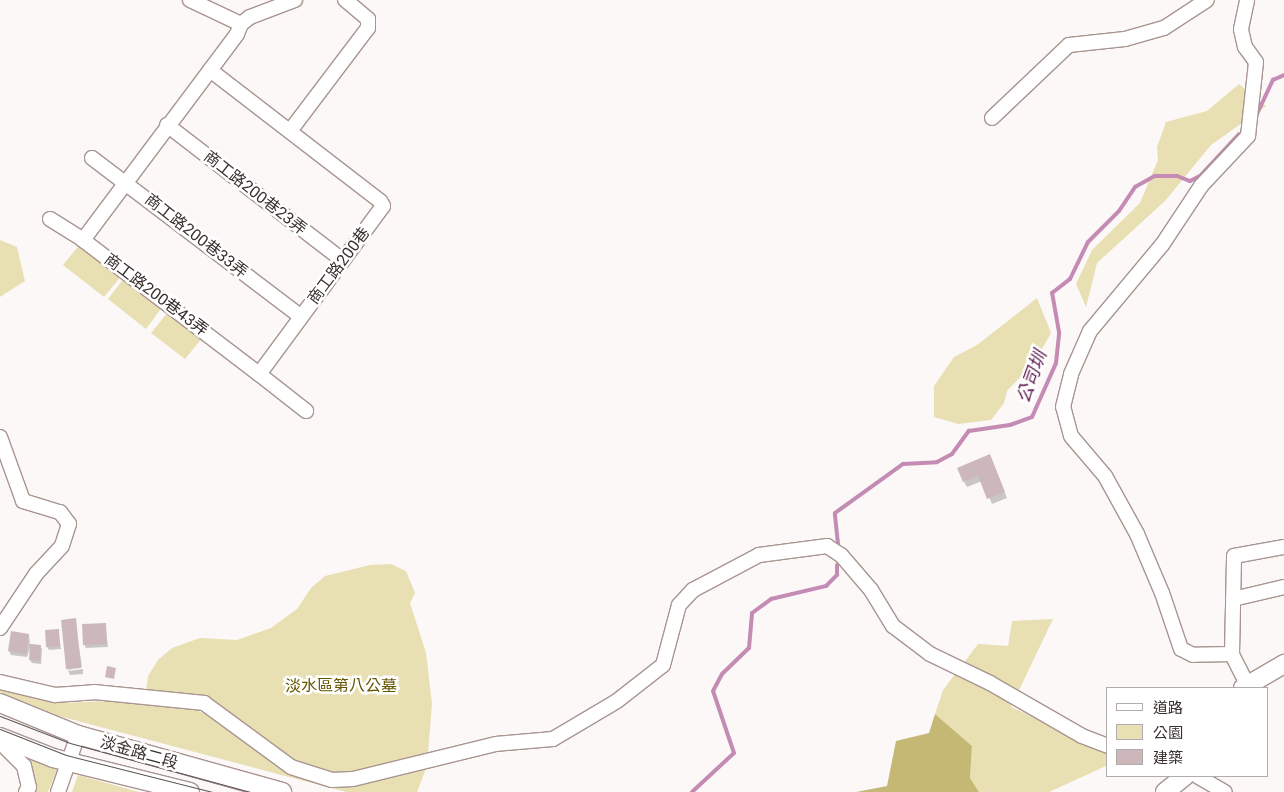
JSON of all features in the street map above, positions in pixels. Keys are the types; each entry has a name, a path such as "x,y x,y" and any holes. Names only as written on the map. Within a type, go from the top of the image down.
{"main road":[{"path":"1245,686 1284,664"},
{"name":"淡金路二段","path":"0,703 78,735 282,792"},
{"name":"淡金路二段","path":"0,737 70,762 190,792"},
{"path":"1165,792 1184,777"}],"street":[{"path":"190,0 241,24"},
{"path":"83,240 167,125 237,34 241,24 275,3 295,0"},
{"path":"290,131 368,28 368,19 345,0"},
{"path":"992,118 1069,45 1125,39 1164,28 1207,0"},
{"path":"1232,654 1193,655 1181,649 1162,593 1137,534 1106,476 1071,436 1063,407 1070,374 1090,331 1162,245 1202,186 1248,136 1256,62 1245,47 1241,29 1248,0"},
{"name":"商工路200巷","path":"210,70 382,203 382,209 300,316 259,374"},
{"name":"商工路200巷23弄","path":"167,125 342,260"},
{"name":"商工路200巷33弄","path":"92,158 300,316"},
{"name":"商工路200巷43弄","path":"50,219 83,240 259,374"},
{"path":"259,374 306,411"},
{"path":"0,438 24,501 60,512 68,524 62,546 36,574 0,628"},
{"path":"0,682 55,695 94,692 204,703 291,767 332,780 353,779 496,744 553,740 617,700 663,665 679,605 693,590 759,555 827,546 841,555 871,590 893,626 930,654 990,683 1082,736 1106,745"},
{"path":"1245,686 1232,654 1234,556 1284,548"},
{"path":"1233,599 1284,587"},
{"path":"58,792 78,735"},
{"path":"0,742 24,766 28,787 26,792"},
{"path":"1199,777 1224,792"}],"green space":[{"path":"1239,84 1266,106 1211,145 1165,201 1097,263 1086,307 1076,284 1092,250 1140,203 1158,160 1157,147 1166,122 1207,111"},
{"path":"0,240 17,247 25,281 0,297"},
{"path":"81,243 122,275 104,297 63,265"},
{"path":"125,277 163,306 146,329 108,299"},
{"path":"1037,298 1051,333 1034,363 1007,391 1004,403 991,420 958,424 934,417 934,386 954,357 977,345"},
{"path":"169,311 203,337 185,359 151,333"},
{"name":"淡水區第八公墓","path":"391,564 406,571 415,593 410,603 426,653 432,704 427,766 417,792 346,792 59,716 0,692 0,688 63,703 132,700 189,707 212,717 288,770 332,776 292,763 205,699 146,690 148,676 158,660 172,648 200,638 237,640 271,628 297,609 311,588 325,576 370,565"},
{"path":"1053,619 1011,707 1106,751 1106,766 1049,792 979,792 970,778 972,746 935,714 943,690 978,644 1008,646 1012,621"},
{"path":"26,757 58,767 48,792 33,792 31,767"},
{"path":"78,775 139,792 72,792"}],"shaded area":[{"path":"935,714 972,746 970,778 979,792 856,792 887,786 896,741 929,733"}],"building":[{"path":"990,454 1005,492 987,499 978,476 963,482 957,468"},
{"path":"76,618 81,668 66,669 61,620"},
{"path":"106,623 107,644 83,645 82,624"},
{"path":"59,629 60,646 46,647 45,630"},
{"path":"11,631 29,634 26,654 8,651"},
{"path":"30,644 41,645 40,661 29,660"},
{"path":"107,666 116,668 114,679 105,677"}],"waterway":[{"name":"公司圳","path":"1257,114 1273,80 1284,75"},
{"name":"公司圳","path":"838,544 835,513 903,464 937,462 952,454 969,431 1010,425 1032,417 1056,363 1059,332 1052,293 1070,279 1088,242 1119,211 1135,187 1155,176 1177,176 1190,181 1200,176 1239,134"},
{"name":"公司圳","path":"692,792 734,753 713,691 722,674 749,648 752,613 771,599 826,586 837,575 837,565"}],"tram line":[{"path":"0,716 70,743 250,792"},
{"path":"0,729 66,755 212,792"}]}
